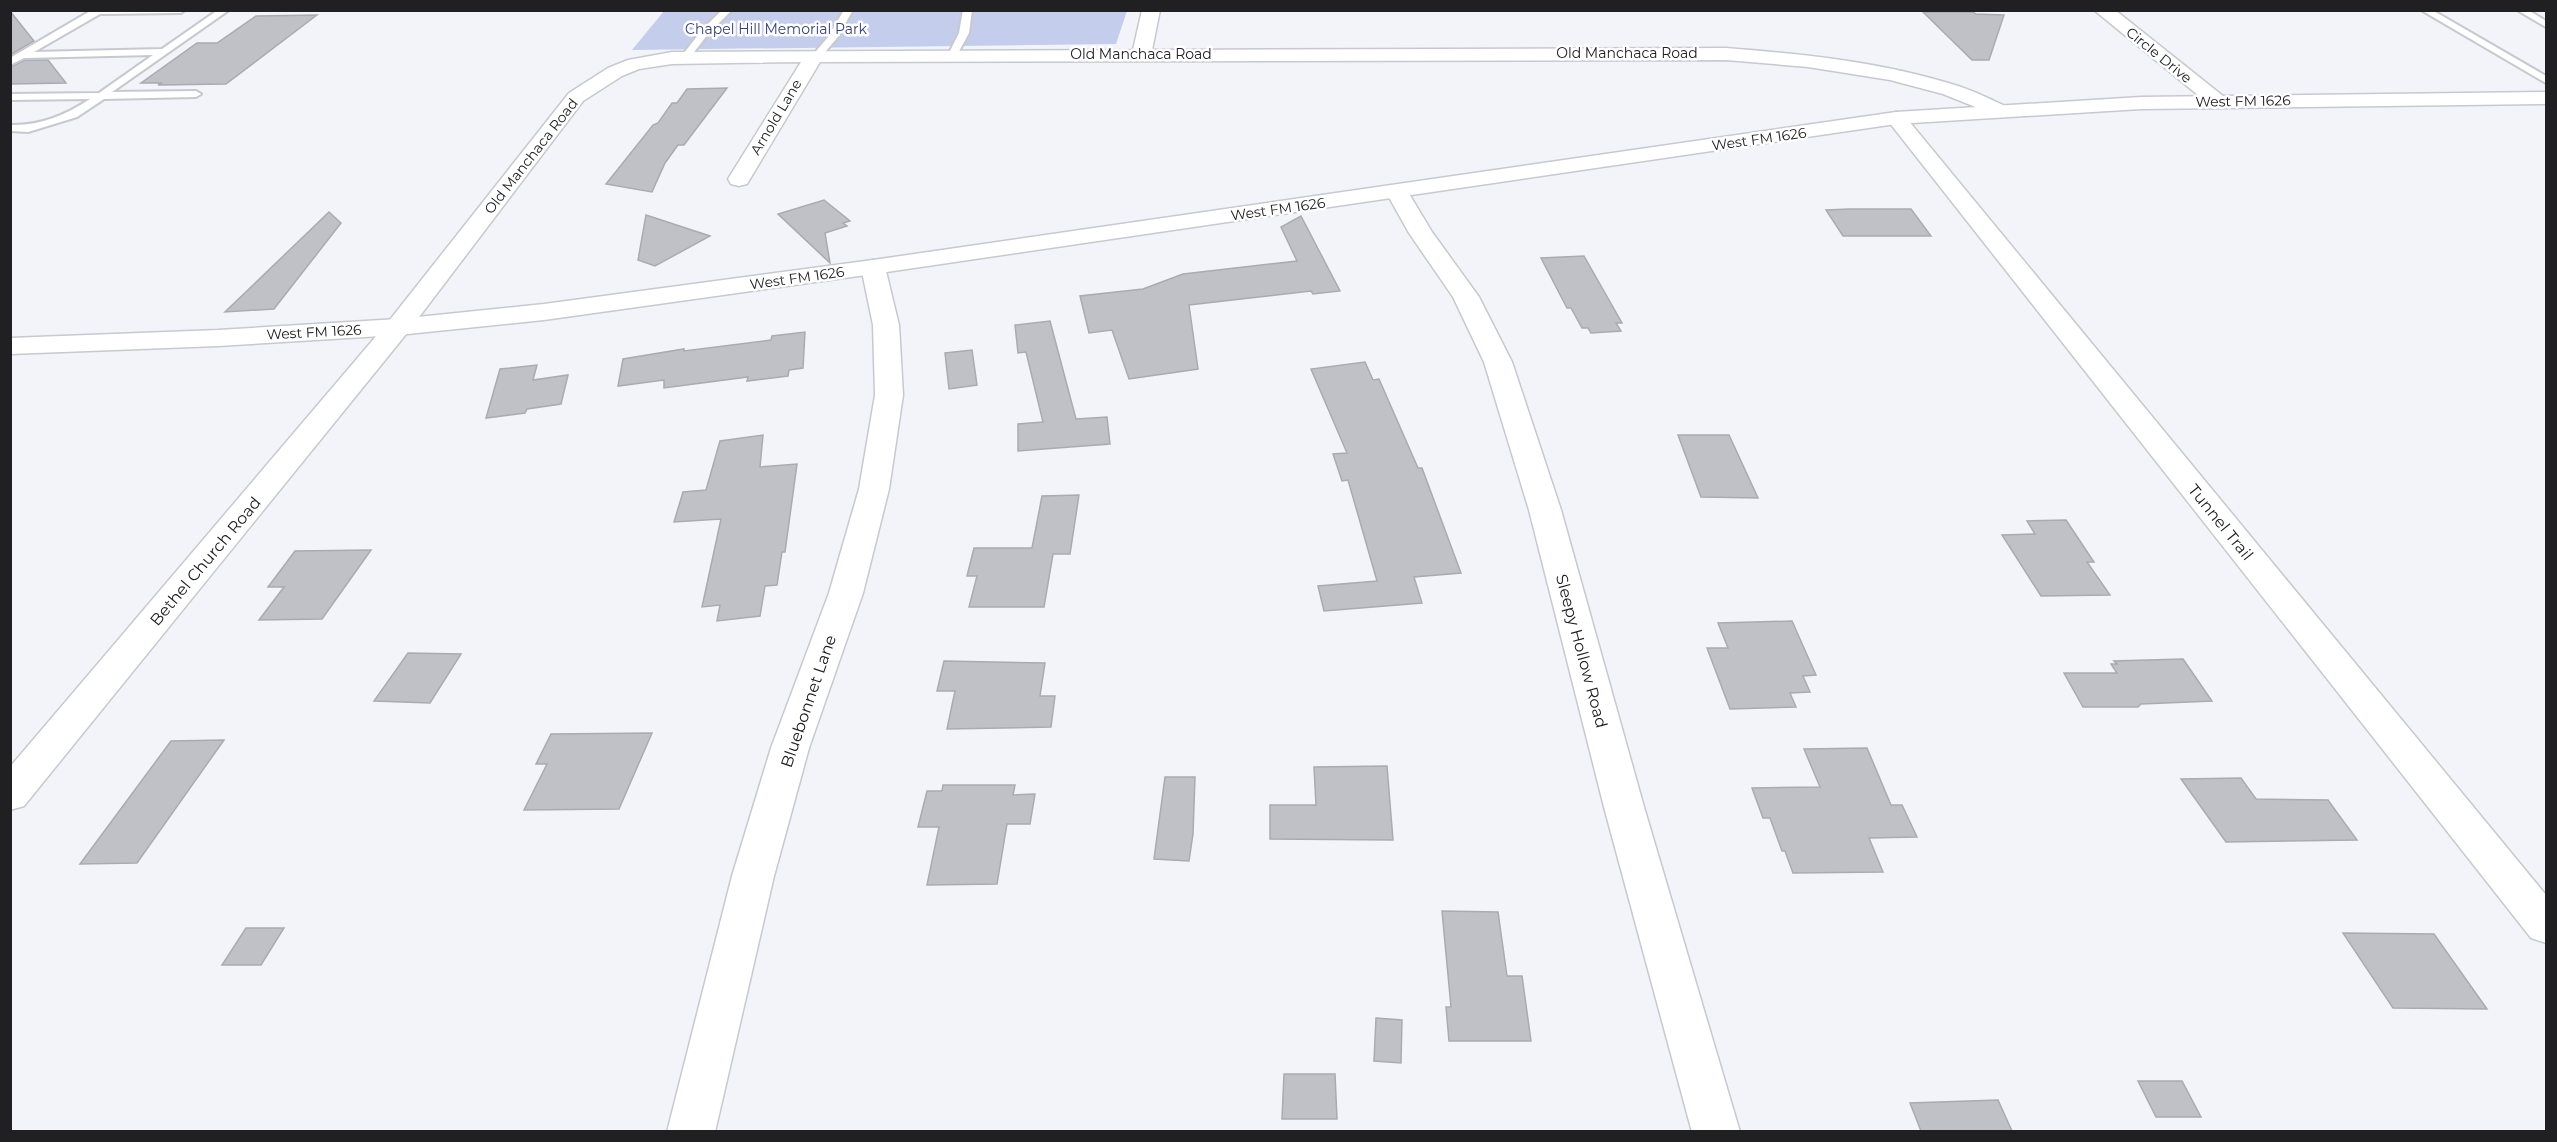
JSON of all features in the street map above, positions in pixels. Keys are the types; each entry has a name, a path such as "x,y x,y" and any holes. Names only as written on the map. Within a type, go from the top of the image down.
{"street":[{"path":"1141,54 1151,10"},
{"name":"Circle Drive","path":"2103,10 2216,100"},
{"name":"Old Manchaca Road","path":"398,327 576,98 589,87 625,68 672,58 1141,54 1726,54 1801,59 1912,79 1946,88 1998,110"},
{"name":"Arnold Lane","path":"739,179 815,56"},
{"name":"West FM 1626","path":"13,348 398,327 544,312 1397,192 1896,118 1998,110 2216,100 2547,98"},
{"name":"Tunnel Trail","path":"1896,118 2547,925"},
{"name":"Sleepy Hollow Road","path":"1397,192 1421,233 1466,297 1498,362 1545,510 1624,807 1716,1131"},
{"name":"Bluebonnet Lane","path":"691,1131 753,876 790,748 846,593 874,489 889,395 886,325 873,267"},
{"name":"Bethel Church Road","path":"10,795 398,327"}],"lane":[{"path":"10,62 99,11 181,10"},
{"path":"10,141 28,129 72,115 225,10"},
{"path":"685,57 705,32 728,10"},
{"path":"815,56 832,38 849,10"},
{"path":"953,55 964,33 968,10"},
{"path":"2425,10 2547,80"},
{"path":"2521,10 2547,24"},
{"path":"24,55 165,52"},
{"path":"10,97 196,94"},
{"path":"10,128 28,129"}],"green space":[{"name":"Chapel Hill Memorial Park","path":"664,11 1127,11 1116,44 632,50"}],"building":[{"path":"10,11 34,41 10,55"},
{"path":"1923,12 1973,12 2004,15 1989,60 1972,60"},
{"path":"317,15 226,84 141,83 197,43 217,43 256,16"},
{"path":"25,60 48,60 66,83 10,84 10,67"},
{"path":"727,88 684,145 678,145 665,163 652,192 606,184 653,125 658,123 672,103 677,103 687,89"},
{"path":"824,200 850,221 843,223 847,226 825,233 830,263 778,214"},
{"path":"1911,209 1931,236 1843,236 1826,210"},
{"path":"329,212 341,223 274,309 225,312"},
{"path":"646,215 710,236 655,266 638,260"},
{"path":"1301,216 1340,291 1313,294 1311,291 1189,305 1198,369 1129,379 1112,330 1089,333 1080,296 1143,289 1183,274 1297,261 1281,227"},
{"path":"1584,256 1622,323 1616,323 1621,331 1591,333 1588,328 1582,328 1571,308 1567,308 1541,258"},
{"path":"1050,321 1076,419 1107,417 1110,444 1018,451 1018,424 1043,422 1026,352 1018,353 1015,325"},
{"path":"805,332 803,368 789,370 788,376 747,381 748,377 664,388 664,380 618,386 623,359 684,349 684,351 771,340 772,336"},
{"path":"972,350 977,385 949,389 945,353"},
{"path":"1365,362 1373,380 1379,379 1418,468 1422,468 1461,573 1414,577 1422,603 1324,611 1318,586 1377,581 1348,480 1342,481 1333,454 1347,453 1311,369"},
{"path":"537,365 533,380 568,375 561,404 527,409 525,413 486,418 500,369"},
{"path":"763,435 760,467 797,464 785,552 782,552 777,585 765,586 760,616 717,621 720,605 702,607 721,519 674,522 683,492 706,490 720,441"},
{"path":"1678,435 1729,435 1758,498 1701,497"},
{"path":"1079,495 1070,554 1053,554 1044,607 969,607 977,576 967,576 974,548 1032,548 1042,496"},
{"path":"2066,520 2094,562 2087,562 2110,595 2041,596 2002,535 2035,534 2027,521"},
{"path":"371,550 322,619 259,620 284,587 268,587 295,551"},
{"path":"1792,621 1816,675 1803,676 1810,692 1790,693 1796,707 1730,709 1707,648 1728,648 1718,623"},
{"path":"408,653 461,654 430,703 374,701"},
{"path":"2183,659 2212,701 2141,704 2138,707 2083,707 2064,673 2117,673 2111,664 2117,664 2114,661"},
{"path":"944,661 1045,663 1040,696 1055,696 1051,727 947,729 955,691 937,691"},
{"path":"652,733 619,809 524,810 547,764 536,764 551,734"},
{"path":"224,740 137,863 80,864 171,741"},
{"path":"1867,748 1891,805 1902,805 1917,837 1869,838 1883,872 1793,873 1770,818 1763,818 1752,788 1820,787 1804,749"},
{"path":"1387,766 1393,840 1270,839 1270,805 1316,805 1314,767"},
{"path":"1165,777 1195,777 1193,834 1189,861 1154,859"},
{"path":"2241,778 2256,799 2328,800 2357,840 2226,842 2181,779"},
{"path":"943,785 1015,785 1013,795 1035,794 1030,824 1007,824 997,884 927,885 939,827 918,827 927,791 942,791"},
{"path":"1442,911 1498,912 1507,976 1522,976 1531,1041 1449,1041 1446,1007 1451,1007"},
{"path":"246,928 284,928 261,965 222,965"},
{"path":"2343,933 2434,934 2487,1009 2393,1008"},
{"path":"1376,1018 1402,1020 1401,1063 1374,1061"},
{"path":"1284,1074 1335,1074 1337,1119 1282,1119"},
{"path":"2138,1081 2182,1081 2201,1117 2156,1117"},
{"path":"1998,1100 2012,1131 1921,1131 1910,1103"}]}
